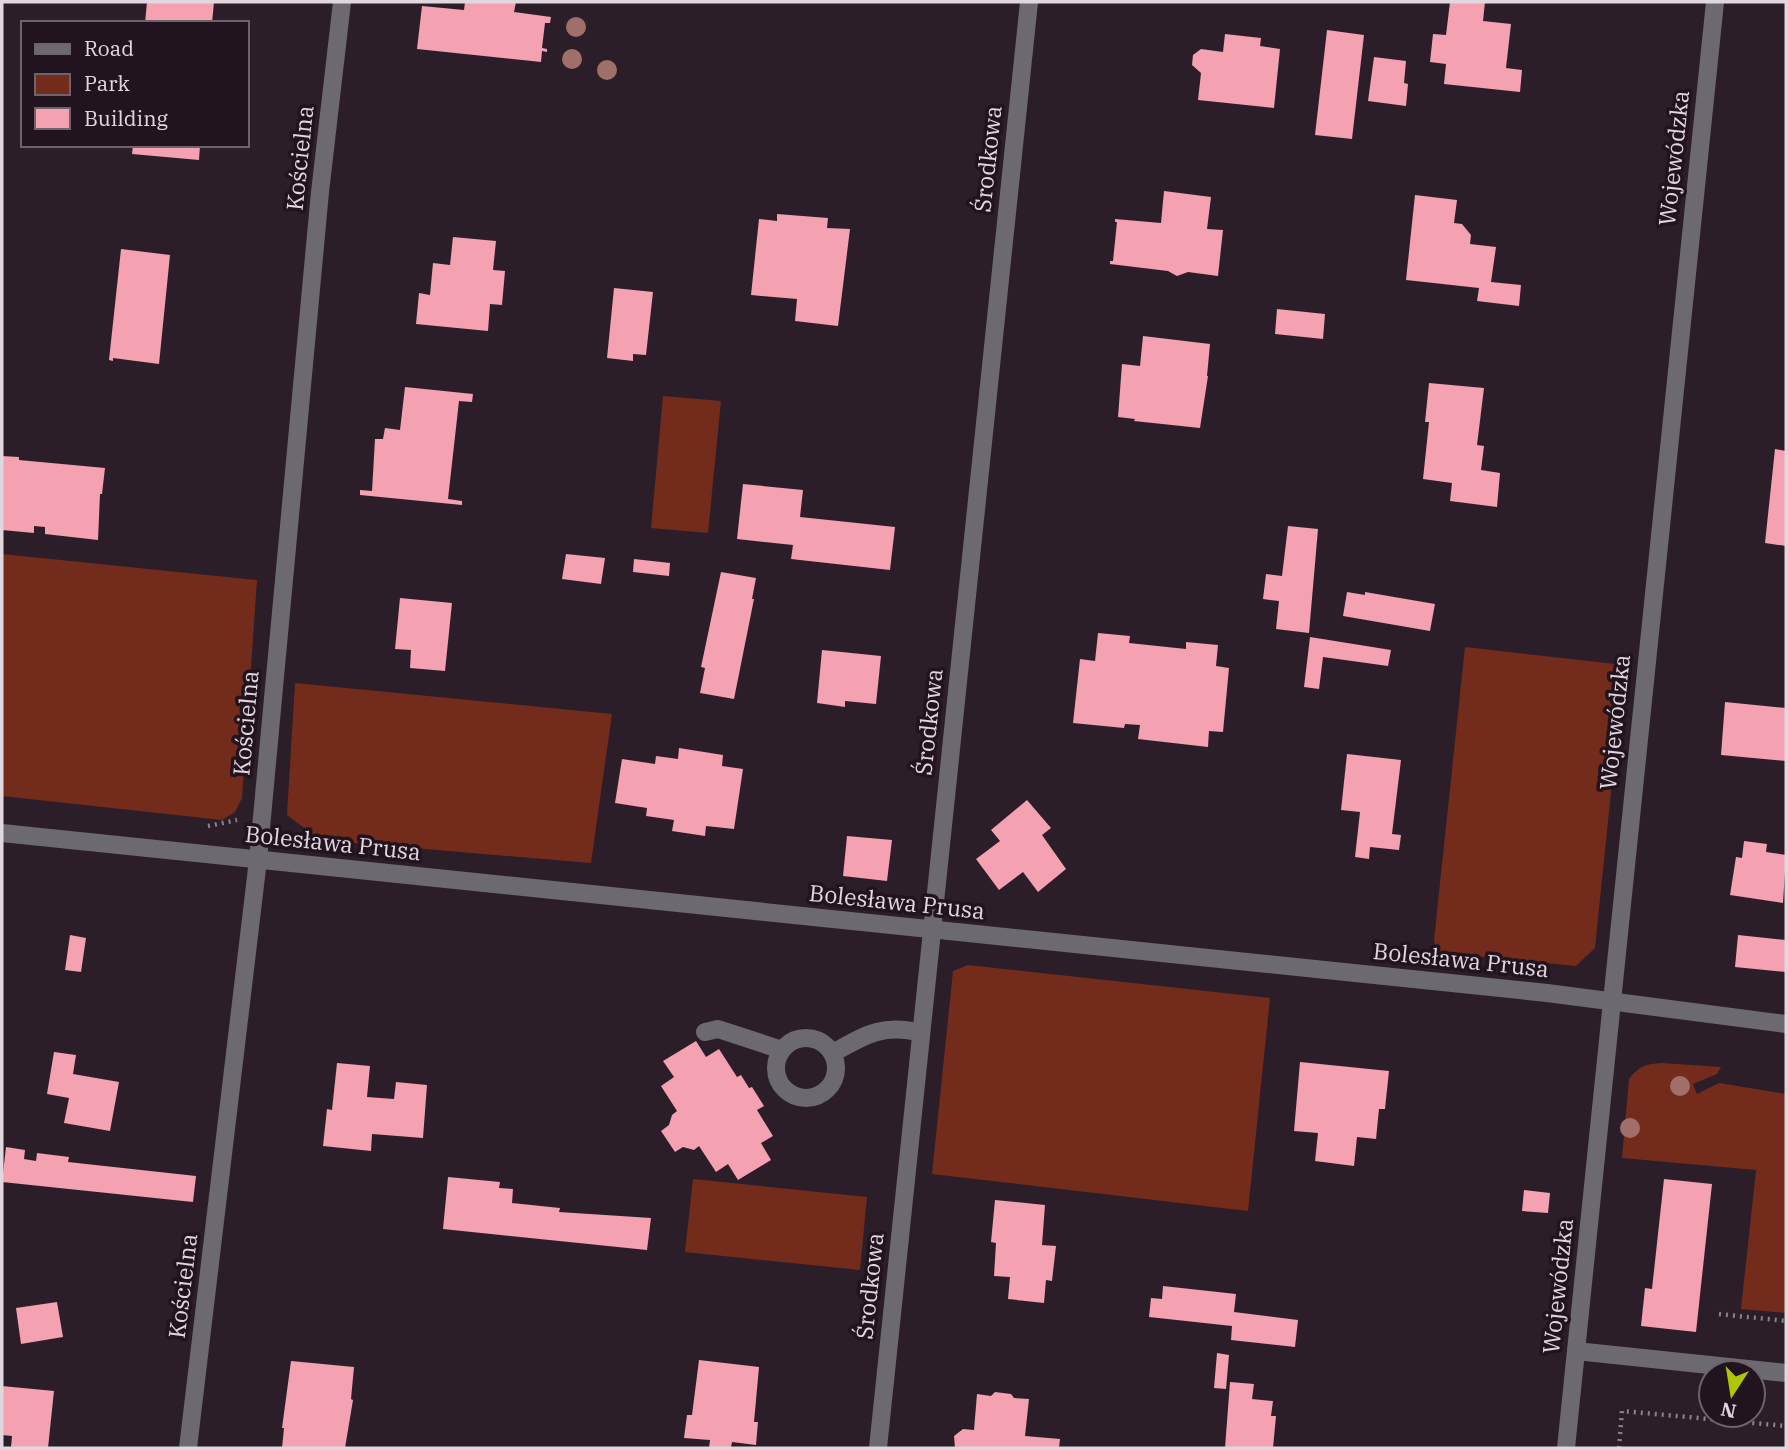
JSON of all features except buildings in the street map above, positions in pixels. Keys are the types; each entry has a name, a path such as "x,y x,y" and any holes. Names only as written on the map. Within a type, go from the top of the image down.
{"street":[{"name":"Kościelna","path":"188,1448 258,860 320,192 342,2"},
{"name":"Środkowa","path":"878,1448 1029,2"},
{"name":"Wojewódzka","path":"1566,1448 1715,2"},
{"name":"Bolesława Prusa","path":"2,833 1611,1001 1786,1024"},
{"path":"833,1053 868,1033 904,1028 921,1033"},
{"path":"705,1032 718,1029 782,1050"},
{"path":"808,1038 826,1045 833,1053 836,1072 828,1090 809,1098 790,1094 777,1078 776,1068 782,1050 789,1042 808,1038"},
{"path":"1576,1351 1786,1373"}],"path":[{"path":"1719,1314 1786,1321"},
{"path":"1619,1448 1622,1411 1786,1426"}],"green space":[{"path":"663,396 721,401 708,533 651,528"},
{"path":"2,554 257,580 242,798 235,812 222,820 2,796"},
{"path":"1465,647 1624,665 1595,948 1576,966 1437,952 1434,940"},
{"path":"295,683 612,714 591,863 320,840 287,815"},
{"path":"968,965 1270,998 1248,1211 932,1174 953,971"},
{"path":"1662,1063 1721,1067 1717,1074 1693,1084 1697,1094 1719,1083 1786,1094 1786,1313 1741,1309 1756,1170 1622,1158 1629,1079 1643,1066"},
{"path":"693,1179 867,1197 860,1270 685,1252"}]}
